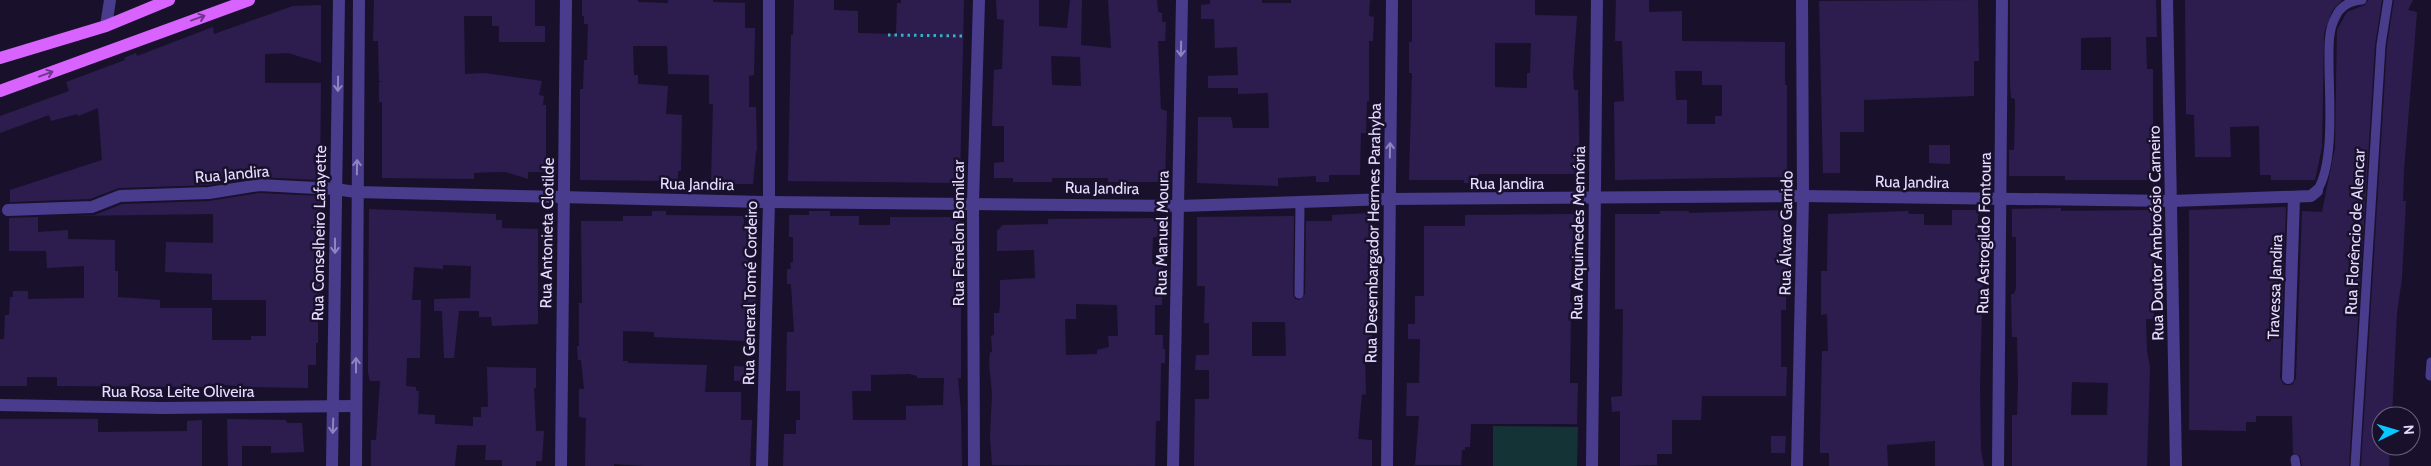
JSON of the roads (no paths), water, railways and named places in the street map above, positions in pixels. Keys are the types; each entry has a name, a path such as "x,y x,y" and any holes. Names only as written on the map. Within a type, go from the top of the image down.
{"main road":[{"path":"0,58 106,26 169,0"},
{"path":"0,91 248,0"}],"street":[{"path":"106,26 110,0"},
{"name":"Rua Conselheiro Lafayette","path":"332,466 339,0"},
{"path":"356,466 356,192 359,0"},
{"name":"Rua Antonieta Clotilde","path":"561,466 566,0"},
{"name":"Rua General Tomé Cordeiro","path":"762,466 769,202 769,0"},
{"name":"Rua Fenelon Bomilcar","path":"974,466 974,202 978,0"},
{"name":"Rua Manuel Moura","path":"1173,466 1182,0"},
{"name":"Rua Desembargador Hermes Parahyba","path":"1387,466 1392,0"},
{"name":"Rua Arquimedes Memória","path":"1592,466 1597,0"},
{"name":"Rua Álvaro Garrido","path":"1797,466 1803,196 1802,0"},
{"name":"Rua Astrogildo Fontoura","path":"1998,466 2002,0"},
{"name":"Rua Doutor Ambroósio Carneiro","path":"2167,0 2176,466"},
{"path":"338,62 358,62"},
{"name":"Rua Jandira","path":"8,210 92,207 120,196 209,192 260,185 356,192 769,202 974,202 1179,206 1389,199 1803,196 2172,201 2311,196 2317,191"},
{"name":"Travessa Jandira","path":"2288,378 2294,197"},
{"name":"Rua Rosa Leite Oliveira","path":"0,405 162,408 356,406"}],"lane":[{"path":"2317,191 2324,175 2330,130 2330,34 2334,18 2342,8 2350,2 2362,0"},
{"name":"Rua Florêncio de Alencar","path":"2355,466 2381,45 2388,0"},
{"path":"1299,294 1300,202"},
{"path":"2430,376 2431,362"}]}
